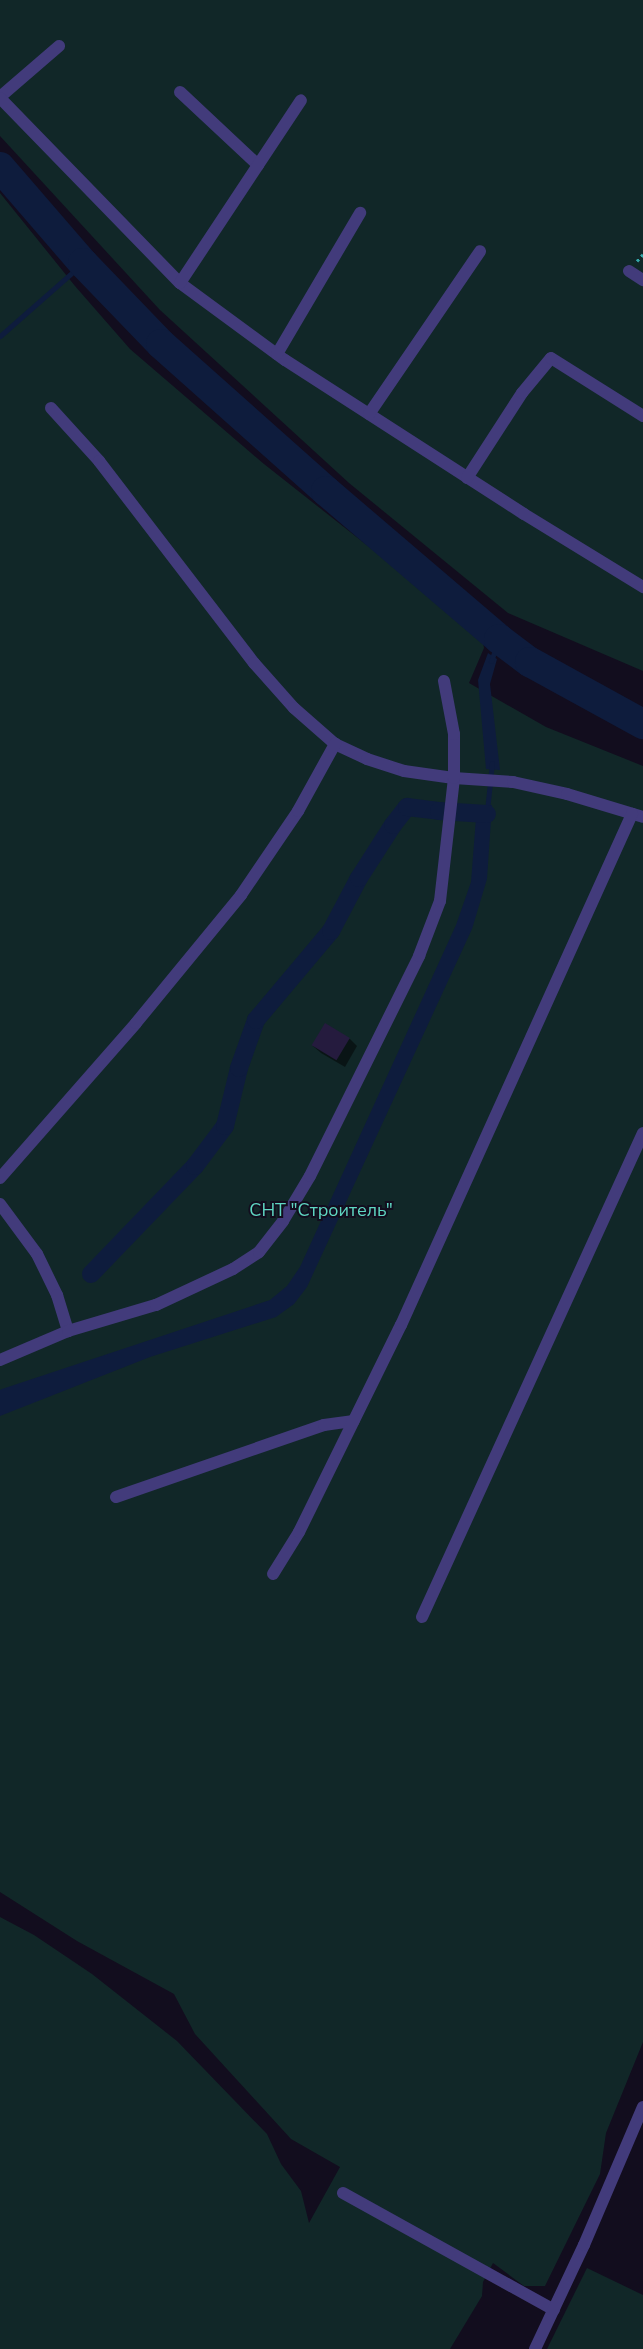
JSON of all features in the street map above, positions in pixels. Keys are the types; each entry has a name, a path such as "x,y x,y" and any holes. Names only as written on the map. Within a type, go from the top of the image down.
{"street":[{"path":"59,46 0,97 180,283 277,354 467,478 643,587"},
{"path":"180,92 258,164"},
{"path":"180,283 301,100"},
{"path":"277,354 360,214"},
{"path":"369,414 480,251"},
{"path":"629,271 643,280"},
{"path":"467,478 522,393 551,358 643,416"},
{"path":"52,408 99,461 254,663 294,708 335,744 367,759 404,771 454,778 513,782 567,794 637,816 410,1307 299,1532 273,1574"},
{"path":"0,1360 68,1331 156,1305 233,1269 259,1252 283,1220 310,1176 419,956 440,901 454,778 454,734 444,681"},
{"path":"0,1178 136,1023 241,895 298,811 335,744"},
{"path":"422,1617 643,1133"},
{"path":"0,1204 38,1254 57,1295 68,1331"},
{"path":"116,1497 324,1425 354,1421"},
{"path":"535,2349 643,2108"},
{"path":"343,2193 554,2310"}],"green space":[{"path":"0,0 643,0 643,671 508,613 349,483 160,310 0,136"},
{"name":"СНТ \"Строитель\"","path":"0,193 75,286 130,349 264,464 482,636 484,648 469,683 546,727 643,766 643,2042 606,2133 600,2174 545,2286 524,2286 493,2263 483,2282 482,2296 450,2349 0,2349 0,1917 34,1935 92,1974 177,2041 267,2134 281,2164 301,2191 309,2223 340,2167 291,2139 195,2034 174,1994 77,1941 0,1892"},
{"path":"587,2268 643,2295 643,2349 547,2349"}],"water":[{"path":"488,653 497,659 490,684 500,770 486,769 478,680"},
{"path":"477,805 492,805 487,879 472,929 307,1287 294,1304 276,1317 150,1357 0,1416 0,1390 2,1389 270,1300 287,1286 300,1267 456,925 471,882"}],"building":[{"path":"325,1023 350,1038 336,1060 312,1045"}],"waterway":[{"path":"0,167 83,263 161,344 326,491 499,639 530,662 643,724"},
{"path":"0,336 83,263"},
{"path":"491,661 499,639"},
{"path":"487,811 492,763"},
{"path":"91,1274 195,1166 225,1126 239,1068 256,1020 331,931 359,878 393,825 407,807 487,814"}]}
